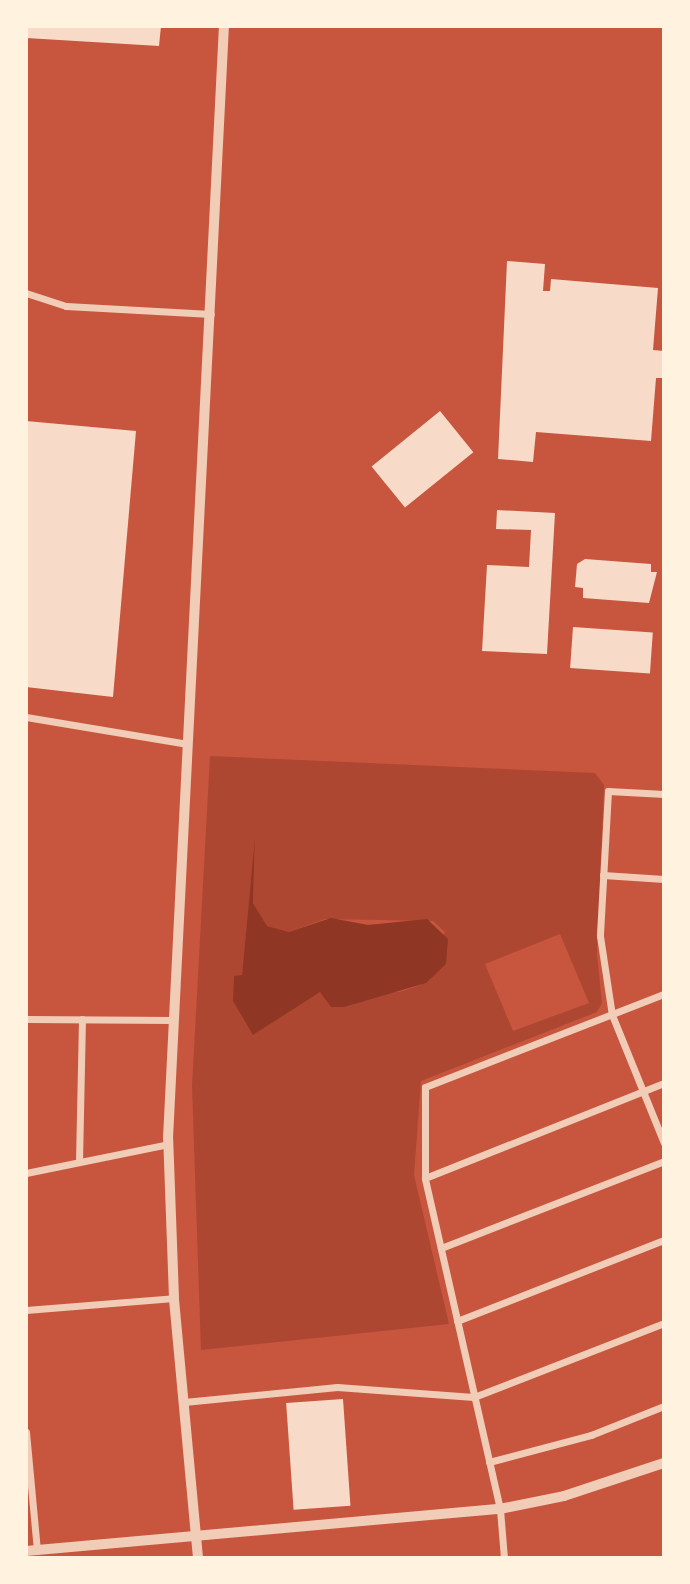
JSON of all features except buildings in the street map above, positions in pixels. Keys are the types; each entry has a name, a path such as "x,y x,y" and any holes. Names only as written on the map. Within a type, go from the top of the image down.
{"street":[{"path":"198,1558 174,1298 168,1144 225,26"},
{"path":"26,293 66,306 212,314"},
{"path":"26,717 188,744"},
{"path":"664,794 608,791 603,876 602,977 612,1015 664,1143"},
{"path":"603,876 664,878"},
{"path":"503,1558 500,1509 425,1178 425,1087 664,994"},
{"path":"26,1019 173,1020"},
{"path":"79,1162 82,1020"},
{"path":"425,1178 664,1083"},
{"path":"26,1173 168,1144"},
{"path":"441,1248 664,1161"},
{"path":"457,1321 664,1240"},
{"path":"26,1310 174,1298"},
{"path":"184,1402 337,1387 474,1397 664,1323"},
{"path":"489,1462 591,1435 664,1406"},
{"path":"26,1432 31,1550 196,1540 500,1509 564,1496 664,1463"}],"shaded area":[{"path":"210,756 595,773 604,785 597,954 602,1003 597,1012 421,1081 414,1175 449,1324 201,1350 192,1086","holes":["255,836 253,903 267,926 289,932 325,919 433,921 445,932 421,985 399,992 321,991 254,1034 234,976 242,976","560,934 589,1003 513,1031 485,964"]},
{"path":"255,836 253,903 267,926 289,932 331,918 368,925 427,919 448,939 446,964 426,983 344,1007 331,1007 320,992 253,1035 233,1001 234,976 242,975"}]}
